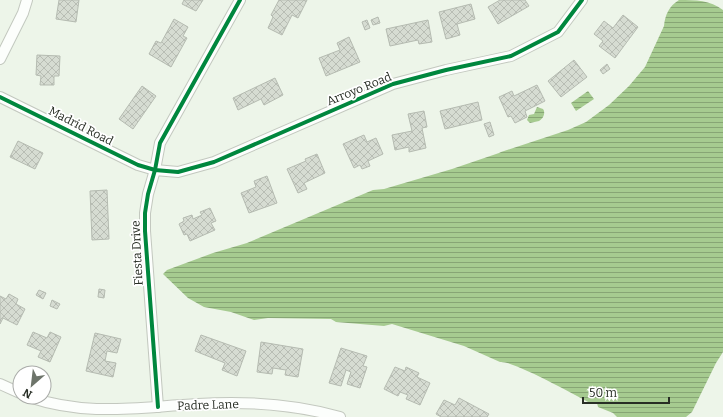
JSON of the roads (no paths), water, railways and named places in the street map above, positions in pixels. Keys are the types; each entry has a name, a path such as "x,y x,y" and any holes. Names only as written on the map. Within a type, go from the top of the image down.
{"street":[{"path":"0,59 23,12 27,0"},
{"name":"Fiesta Drive","path":"158,408 145,231 145,213 148,194 155,170 160,143 240,0"},
{"name":"Arroyo Road","path":"155,170 178,172 214,162 393,84 446,70 511,56 558,32 582,0"},
{"name":"Madrid Road","path":"0,97 124,159 155,170"},
{"path":"0,384 12,389"},
{"name":"Padre Lane","path":"52,404 67,408 107,411 198,404 265,404 309,410 340,417"}]}
